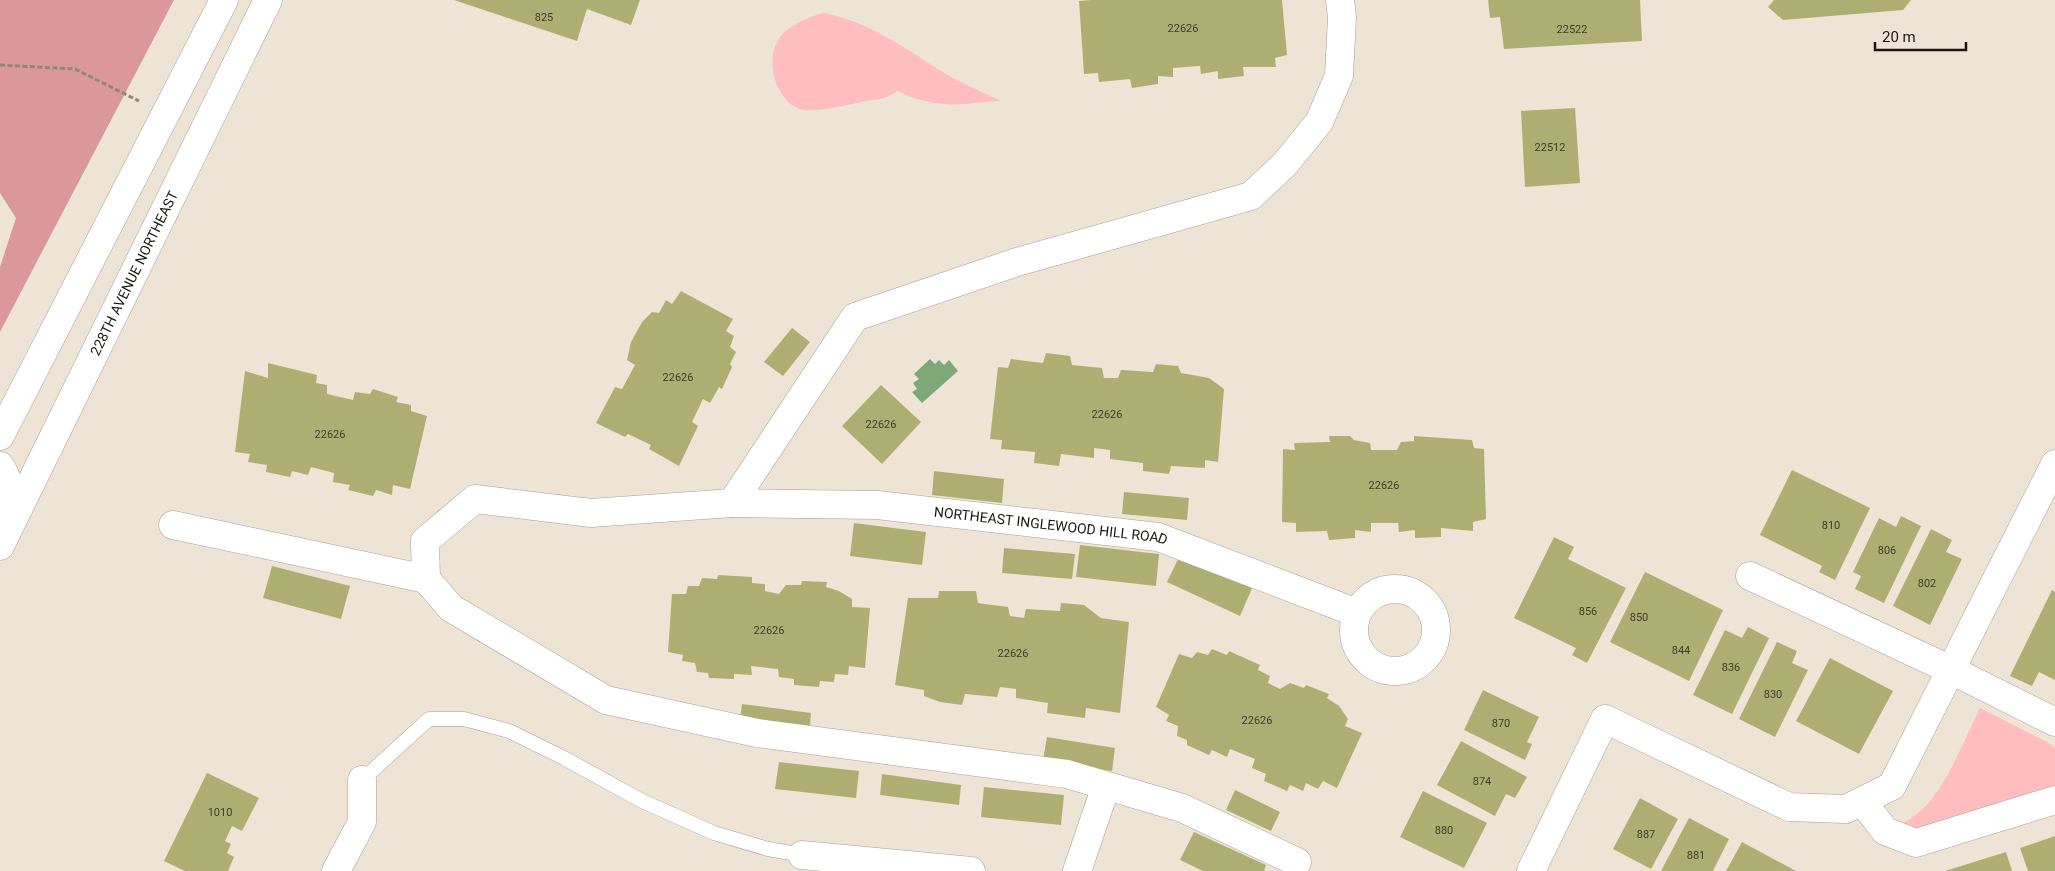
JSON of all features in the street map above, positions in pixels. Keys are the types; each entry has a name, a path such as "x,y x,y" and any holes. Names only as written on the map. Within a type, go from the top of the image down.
{"street":[{"path":"0,436 224,0"},
{"name":"228TH AVENUE NORTHEAST","path":"0,546 268,0"},
{"path":"732,503 855,317 1017,262 1251,196 1284,164 1318,122 1338,76 1342,17 1340,0"},
{"path":"1531,871 1605,719 1789,807 1846,809 1892,786 2055,464"},
{"path":"0,466 8,478 10,488 7,501 0,515"},
{"name":"NORTHEAST INGLEWOOD HILL ROAD","path":"426,579 425,542 476,500 591,513 732,503 877,505 1158,537 1357,613"},
{"path":"173,525 426,579 451,608 606,700 756,733 1067,774 1182,808 1297,862"},
{"path":"1750,576 1951,670 2055,722"},
{"path":"336,871 362,822 362,780"},
{"path":"1077,871 1106,786"},
{"path":"1862,801 1886,831 1916,843 2055,800"},
{"path":"802,855 971,871"}],"lane":[{"path":"362,780 429,719 464,719 509,731 564,758 642,801 714,833 768,849 802,855"}],"path":[{"path":"0,65 75,69 140,101"}],"shaded area":[{"path":"0,0 174,0 0,332 0,267 16,218 0,193"},
{"path":"823,13 872,29 953,78 1001,101 957,104 939,103 921,100 897,91 883,98 837,107 820,110 800,109 791,104 778,88 773,67 775,46 780,37 794,25"},
{"path":"930,359 935,364 939,360 944,365 949,360 958,371 922,403 912,392 917,389 913,383 919,379 914,374"},
{"path":"1980,708 2049,743 2055,748 2055,786 2046,792 1925,829 1898,827 1924,808 1938,790 1952,767"}],"building":[{"path":"454,0 640,0 631,25 587,9 577,41"},
{"path":"1282,0 1287,55 1275,58 1276,67 1243,67 1244,76 1218,79 1218,71 1201,74 1200,66 1173,68 1173,77 1158,76 1158,84 1132,88 1130,79 1099,82 1098,73 1084,74 1079,1"},
{"path":"1488,0 1640,0 1642,41 1504,49 1500,17 1490,18"},
{"path":"1774,0 1911,0 1903,10 1783,20 1768,7"},
{"path":"1575,108 1580,183 1525,187 1521,111"},
{"path":"681,291 733,319 726,331 734,336 730,347 736,352 730,364 732,367 722,389 719,387 710,403 703,399 692,422 698,426 679,466 649,449 651,445 628,434 625,437 596,423 615,387 622,389 635,365 627,360 631,342 642,322 652,312 659,313 666,300 672,304"},
{"path":"792,328 810,342 783,376 764,362"},
{"path":"1046,353 1070,356 1072,365 1102,368 1104,378 1118,378 1121,370 1153,372 1156,364 1178,366 1181,373 1209,378 1224,389 1218,462 1205,460 1205,468 1171,466 1169,474 1143,471 1143,463 1110,459 1110,450 1094,448 1094,458 1061,454 1059,466 1034,463 1035,452 1001,449 1002,440 990,439 998,367 1008,368 1011,359 1043,363"},
{"path":"268,363 317,375 316,383 327,385 327,394 353,400 355,392 370,394 373,389 398,397 396,402 411,405 411,411 427,416 410,489 393,485 392,495 376,490 373,496 348,490 350,485 333,482 334,473 311,467 308,475 292,471 290,477 266,472 267,465 248,462 250,454 235,452 245,371 268,378"},
{"path":"881,385 921,422 882,464 842,426"},
{"path":"1329,436 1350,436 1354,440 1370,443 1371,450 1397,450 1401,442 1414,441 1414,436 1472,440 1474,448 1484,449 1486,519 1473,522 1473,531 1441,528 1441,537 1415,538 1415,530 1399,532 1398,523 1371,523 1371,532 1355,530 1355,538 1329,540 1327,531 1296,532 1296,523 1282,522 1283,449 1295,450 1294,443 1330,442"},
{"path":"1792,470 1870,508 1835,580 1819,572 1822,566 1760,535"},
{"path":"934,471 1004,479 1002,503 932,495"},
{"path":"1124,492 1189,498 1187,520 1122,514"},
{"path":"1901,516 1921,526 1884,603 1855,589 1861,576 1853,572 1879,518 1896,527"},
{"path":"854,523 926,532 922,565 850,556"},
{"path":"1931,529 1952,540 1946,552 1962,559 1930,625 1893,606"},
{"path":"1554,537 1574,547 1568,559 1626,588 1587,663 1572,655 1576,648 1514,618"},
{"path":"1080,545 1159,554 1156,586 1076,577"},
{"path":"1004,548 1075,554 1072,579 1002,573"},
{"path":"1181,553 1253,586 1240,616 1167,582"},
{"path":"272,566 350,586 341,619 263,598"},
{"path":"1645,572 1723,610 1689,681 1610,642"},
{"path":"718,575 752,577 752,583 765,584 765,591 779,594 786,585 801,585 802,581 827,582 826,587 839,591 852,599 852,607 870,608 865,668 849,666 848,675 835,674 834,682 820,681 819,687 794,685 794,679 779,677 778,669 751,666 752,675 734,674 734,679 709,678 708,673 697,672 695,663 682,661 683,655 668,652 672,594 686,594 688,586 699,586 702,578 717,579"},
{"path":"2052,590 2055,592 2055,680 2039,672 2032,686 2010,676"},
{"path":"939,591 976,591 978,603 1008,607 1010,616 1024,618 1026,609 1060,611 1061,603 1084,605 1101,618 1129,622 1120,713 1086,708 1085,718 1047,713 1048,703 1016,698 1016,689 1000,687 997,697 965,694 962,705 940,702 924,696 924,690 895,685 908,598 938,598"},
{"path":"1748,627 1769,638 1732,714 1693,695 1725,630 1742,638"},
{"path":"1777,642 1797,651 1792,663 1808,670 1775,737 1739,719"},
{"path":"1212,649 1227,655 1229,651 1260,665 1258,670 1270,676 1268,683 1280,689 1290,683 1304,688 1306,685 1329,694 1327,698 1339,706 1348,719 1345,726 1362,733 1337,788 1323,781 1318,789 1306,783 1303,791 1290,785 1287,791 1264,781 1266,774 1252,768 1255,759 1230,749 1227,757 1212,750 1209,755 1187,745 1187,740 1177,736 1178,726 1166,721 1169,715 1156,707 1179,654 1192,658 1197,652 1208,655"},
{"path":"1830,658 1893,691 1859,754 1796,721"},
{"path":"1483,690 1539,717 1527,742 1532,744 1525,760 1464,730"},
{"path":"742,704 811,713 809,736 739,727"},
{"path":"1047,737 1115,748 1112,771 1043,760"},
{"path":"1461,741 1527,777 1515,798 1506,794 1495,816 1437,785"},
{"path":"779,762 859,771 856,798 775,789"},
{"path":"207,773 259,798 242,831 232,826 225,841 231,844 227,853 234,857 228,871 185,871 164,861"},
{"path":"882,774 961,785 959,805 880,795"},
{"path":"984,787 1064,795 1061,825 981,817"},
{"path":"1235,790 1280,812 1271,831 1226,810"},
{"path":"1423,791 1487,823 1464,868 1400,837"},
{"path":"1640,798 1678,819 1651,869 1613,849"},
{"path":"1689,818 1729,839 1713,871 1661,871"},
{"path":"1194,832 1266,865 1264,871 1203,871 1180,860"},
{"path":"2055,836 2055,871 2028,871 2020,848"},
{"path":"1742,842 1796,871 1726,871"},
{"path":"2006,852 2012,871 1945,871"}]}
